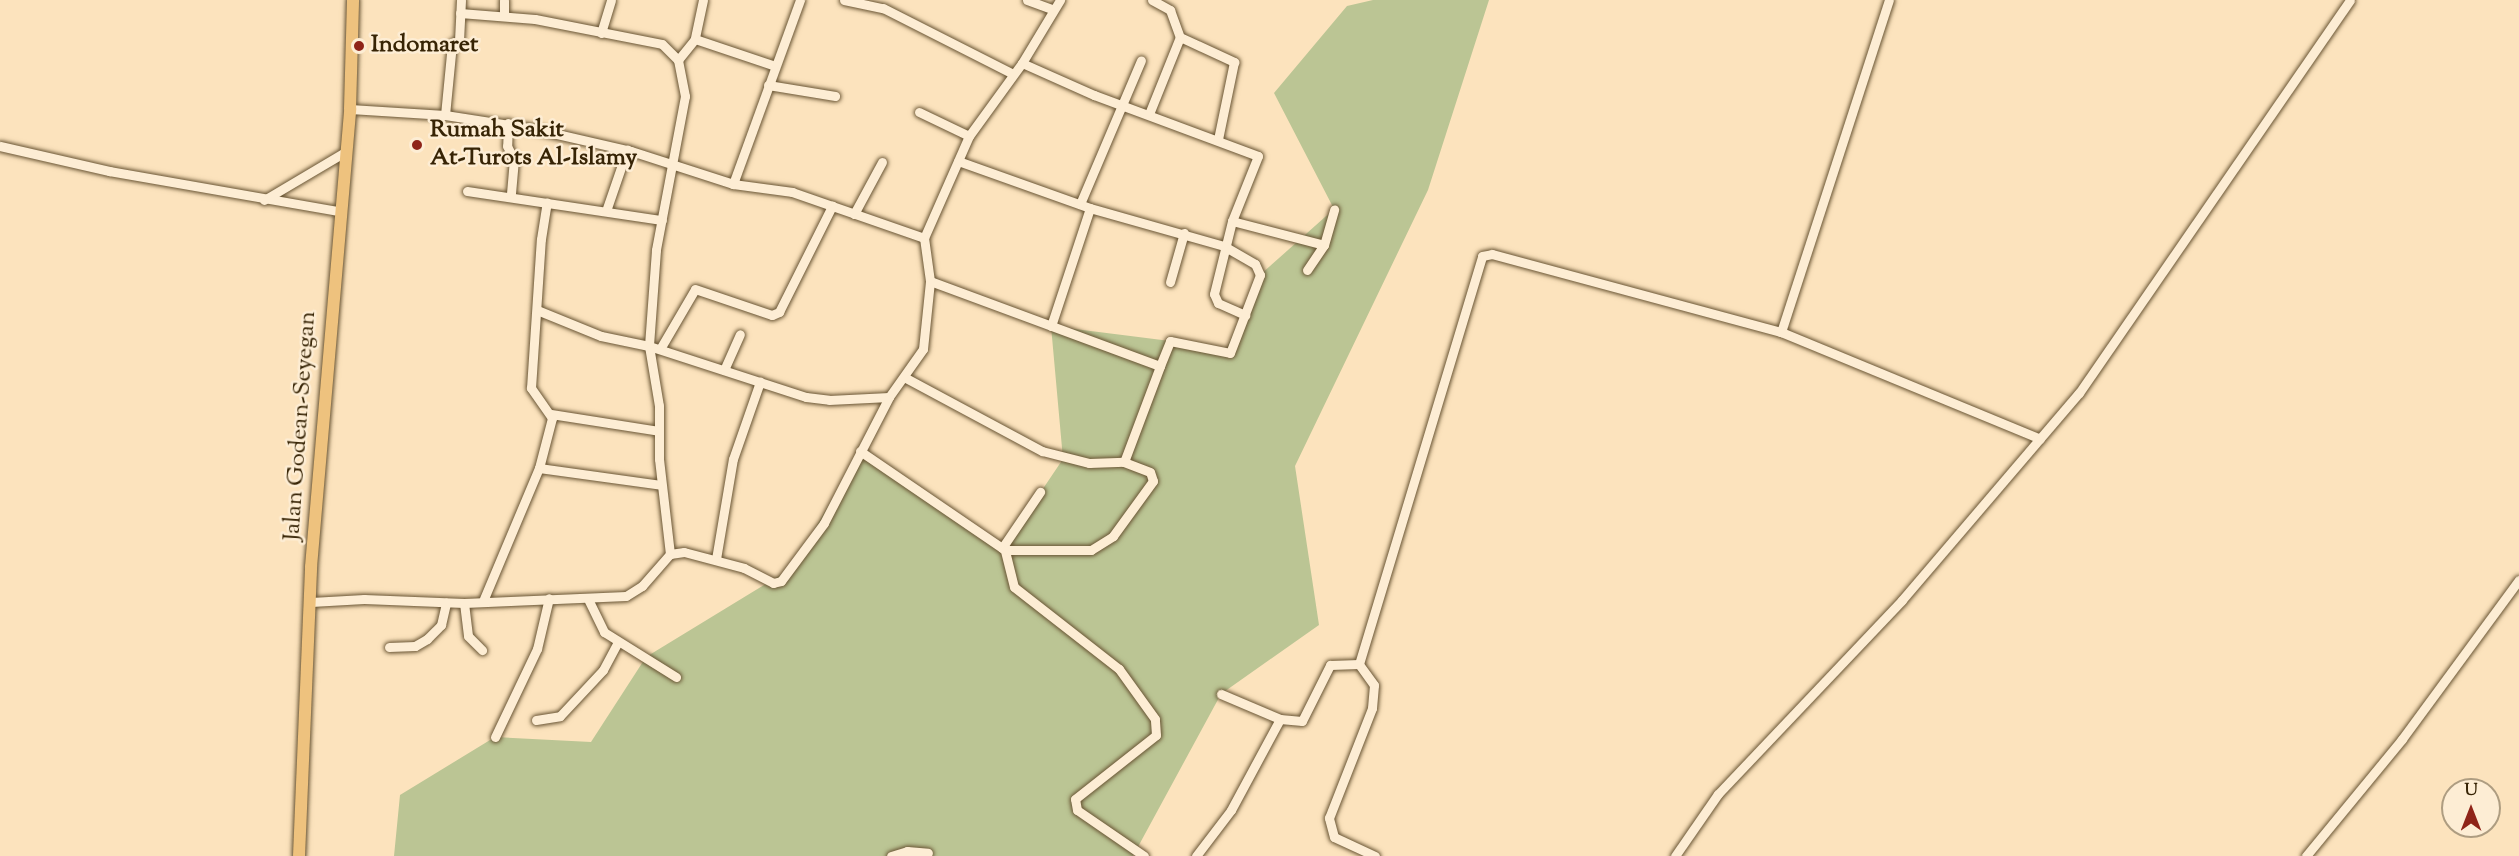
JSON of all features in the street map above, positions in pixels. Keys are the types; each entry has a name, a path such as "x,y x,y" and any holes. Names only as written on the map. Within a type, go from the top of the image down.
{"main road":[{"name":"Jalan Godean-Seyegan","path":"298,856 311,602 339,211 350,109 353,0"}],"street":[{"path":"445,115 452,44 459,40 461,0"},
{"path":"504,0 504,16"},
{"path":"601,33 611,0"},
{"path":"678,60 695,39 703,0"},
{"path":"733,184 800,0"},
{"path":"844,0 883,8 1013,74"},
{"path":"1027,0 1052,9"},
{"path":"311,602 364,599 464,603 626,596 642,586 670,554 684,552 716,559 773,583 781,581 824,523 890,397 923,349 930,281 924,238 969,136 1022,63 1052,9 1060,0"},
{"path":"1149,114 1180,37 1170,10 1152,0"},
{"path":"1781,332 1889,0"},
{"path":"1675,856 1718,794 1902,600 2040,439 2117,339 2350,0"},
{"path":"460,13 555,22 662,44 678,60 685,96 670,163 656,250 650,345 659,431 661,484 670,554"},
{"path":"1180,37 1234,62 1218,139"},
{"path":"695,39 775,66"},
{"path":"1080,204 1124,106 1141,60"},
{"path":"1022,63 1124,106 1218,139 1258,156 1224,246 1215,299 1245,315"},
{"path":"768,85 836,96"},
{"path":"350,109 445,115 508,123 627,150 733,184 792,192 924,238"},
{"path":"919,112 969,136"},
{"path":"508,123 507,146 514,159 511,197"},
{"path":"0,146 264,200 339,211"},
{"path":"606,211 627,150"},
{"path":"264,200 345,152"},
{"path":"958,161 1090,208 1224,246 1260,270 1229,354 1170,341 1124,462"},
{"path":"854,214 882,162"},
{"path":"467,190 662,220"},
{"path":"547,202 531,388 551,414 659,431"},
{"path":"660,349 695,289 772,315 779,312 832,206"},
{"path":"1051,326 1090,208"},
{"path":"1307,270 1324,245 1334,209"},
{"path":"1232,221 1324,245"},
{"path":"1170,282 1184,233"},
{"path":"1359,664 1482,256 1492,254 1781,332 2040,439"},
{"path":"930,281 1160,366"},
{"path":"537,310 601,336 650,345 760,382 829,400 890,397"},
{"path":"724,370 740,334"},
{"path":"860,451 1004,549 1091,550 1104,544 1154,481 1150,472 1124,462 1089,463 1042,451 904,377"},
{"path":"716,559 733,459 760,382"},
{"path":"483,601 539,468 551,414"},
{"path":"539,468 661,484"},
{"path":"1040,492 1004,549 1014,587 1119,669 1155,719 1156,735 1075,799 1077,810 1144,856"},
{"path":"2306,856 2402,739 2519,580"},
{"path":"495,737 537,649 549,598"},
{"path":"588,599 604,632 676,677"},
{"path":"389,647 415,646 427,639 441,625 446,603"},
{"path":"464,603 468,636 482,650"},
{"path":"536,720 560,716 603,670 618,642"},
{"path":"1221,694 1280,719 1296,723 1302,721 1330,666 1359,664 1372,677 1374,700 1329,818 1334,837 1375,856"},
{"path":"1196,856 1231,810 1280,719"},
{"path":"891,856 907,851 928,853"}],"green space":[{"path":"1373,0 1489,0 1428,190 1295,466 1319,625 1221,694 1133,856 394,856 400,795 495,737 591,742 646,657 792,568 860,451 1003,548 1063,459 1051,326 1170,341 1224,354 1260,275 1334,209 1274,93 1347,6"}],"place":[{"name":"Indomaret","path":"359,46"},
{"name":"Rumah Sakit At-Turots Al-Islamy","path":"417,145"}]}
